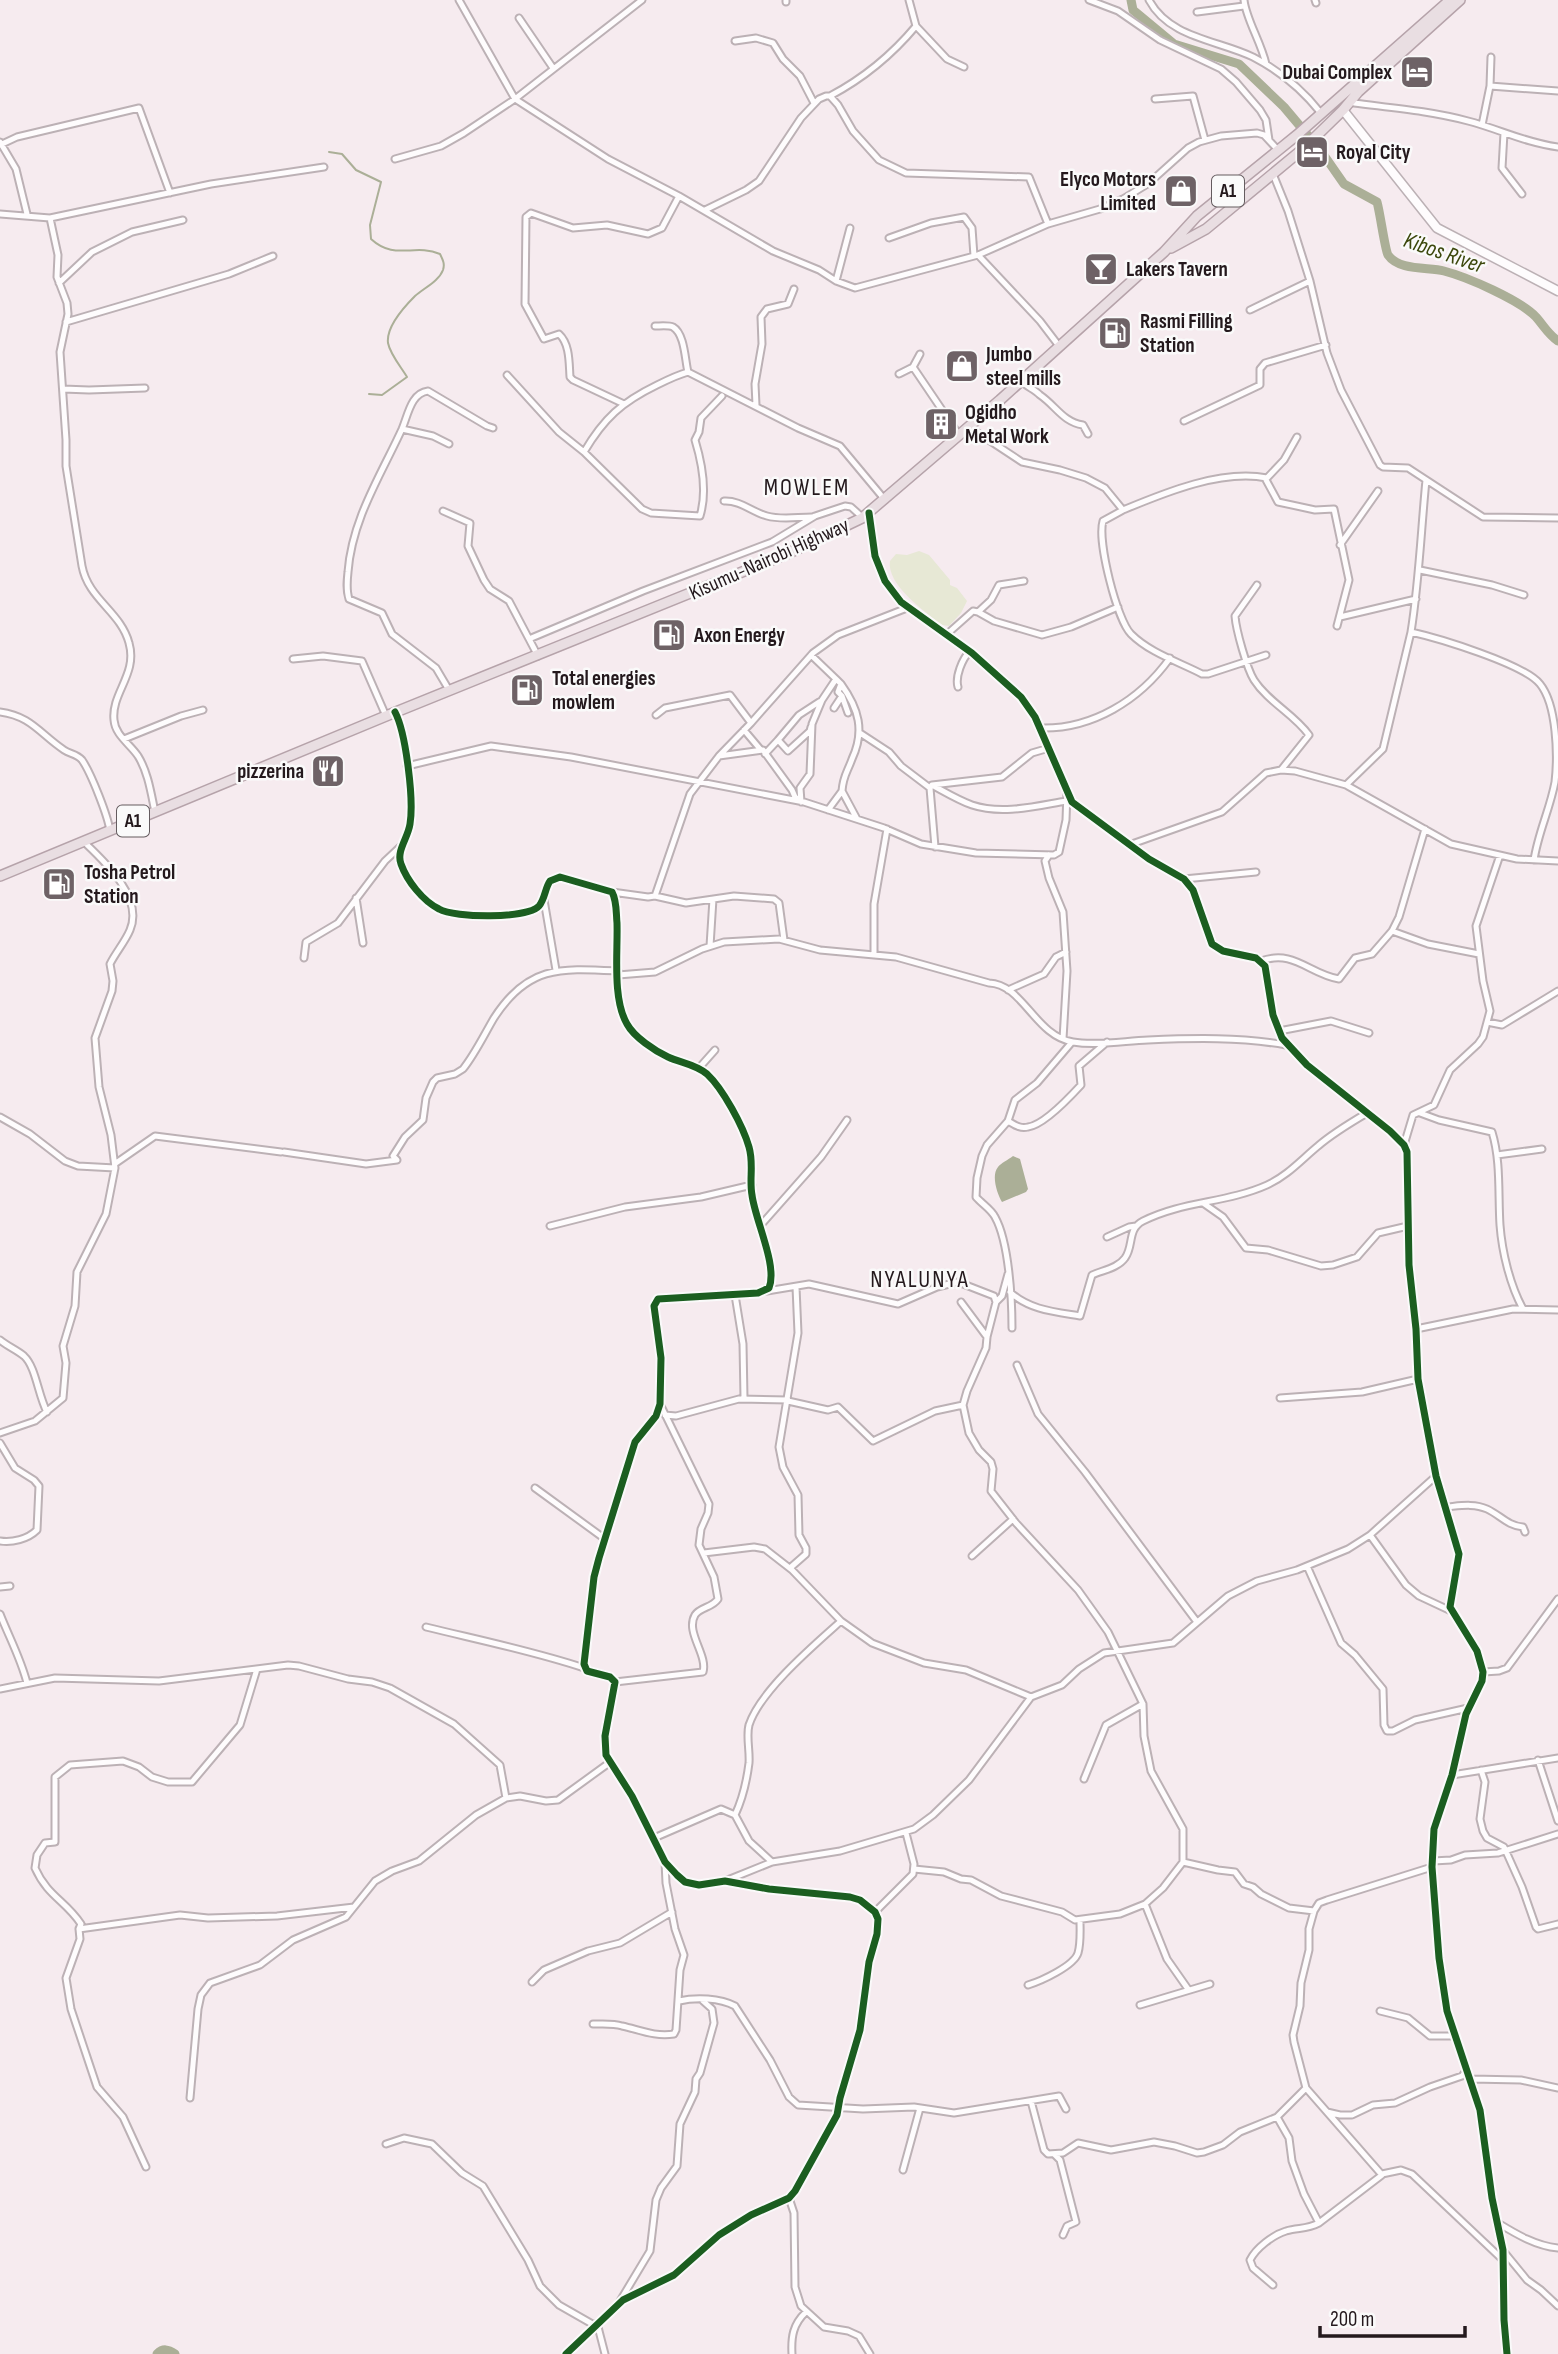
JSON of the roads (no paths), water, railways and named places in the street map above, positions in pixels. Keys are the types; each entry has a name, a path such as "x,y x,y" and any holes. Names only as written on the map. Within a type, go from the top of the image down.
{"highway":[{"name":"A1","path":"1164,252 1202,212 1297,135 1450,0"},
{"name":"A1","path":"1164,252 1212,225 1304,148 1358,92 1460,0"},
{"path":"1202,212 1212,225"},
{"name":"Kisumu-Nairobi Highway","path":"538,656 789,553 866,515 969,427 1164,252"},
{"name":"A1","path":"0,876 449,690 538,656"}],"main road":[{"path":"1343,110 1437,228 1558,291"}],"street":[{"path":"459,0 514,99 608,159 680,195 773,251 855,288 864,288 976,255 1048,224 1124,199 1149,183 1188,148 1205,141 1221,136 1257,133 1269,140 1278,150"},
{"path":"395,159 441,146 464,133 514,99 642,0"},
{"path":"909,0 916,26 947,59 964,67"},
{"path":"1089,0 1118,11 1160,40 1221,69 1260,110 1266,120 1269,140"},
{"path":"1114,0 1118,11"},
{"path":"1149,0 1157,14 1176,27 1199,39 1233,48 1266,64 1290,80 1320,112"},
{"path":"1197,12 1244,3 1266,64"},
{"path":"519,18 553,68"},
{"path":"705,210 759,181 785,138 814,103 859,81 882,62 916,26"},
{"path":"735,41 756,38 773,43 783,59 800,76 814,103"},
{"path":"1482,125 1490,86 1491,57"},
{"path":"1490,86 1558,91"},
{"path":"830,96 864,145 893,169 906,173 1029,177 1048,224"},
{"path":"1155,99 1193,96 1205,141"},
{"path":"1354,103 1419,110 1482,125 1517,139 1558,147"},
{"path":"27,214 16,169 1,144 139,108 170,193"},
{"path":"1504,133 1502,168 1522,194"},
{"path":"0,214 27,214 50,218 170,193 324,167"},
{"path":"1273,174 1310,281 1340,390 1380,465 1404,467 1483,517 1558,518"},
{"path":"624,404 570,378 563,338 559,334 544,339 529,314 524,290 526,217 531,213 573,228 607,225 648,234 662,228 680,195"},
{"path":"889,238 931,223 964,217 972,228 976,255 1032,312 1059,346"},
{"path":"50,218 57,242 59,283 67,303 60,352 67,478 85,579 90,590 129,640 132,653 128,677 114,715 115,728 144,768 155,812"},
{"path":"59,283 92,252 132,232 183,220"},
{"path":"836,281 850,228"},
{"path":"66,322 229,274 273,256"},
{"path":"1250,310 1310,281"},
{"path":"755,405 755,384 762,344 762,312 788,304 793,289"},
{"path":"655,326 675,329 682,341 688,372"},
{"path":"1184,421 1260,385 1260,369 1265,363 1326,345"},
{"path":"899,374 913,367 920,354"},
{"path":"913,367 959,435"},
{"path":"583,452 605,420 624,404 688,372 798,428 840,446 885,500"},
{"path":"507,375 559,432 646,512 700,516 702,476 695,440 701,418 722,396"},
{"path":"1021,381 1040,394 1069,421 1086,426 1087,434"},
{"path":"63,388 145,388"},
{"path":"449,690 436,668 392,634 383,612 347,596 350,553 356,529 383,463 402,429 411,405 426,390 493,428"},
{"path":"969,427 1022,463 1060,470 1086,478 1105,488 1123,510"},
{"path":"402,429 433,436 449,444"},
{"path":"1266,655 1205,675 1153,650 1129,632 1108,574 1101,524 1108,517 1123,510 1198,483 1226,478 1265,478 1284,460 1297,437"},
{"path":"1265,478 1278,502 1315,510 1334,509 1349,580 1337,626"},
{"path":"1346,785 1383,749 1411,632 1420,570 1426,480"},
{"path":"1340,544 1378,491"},
{"path":"724,500 776,518 815,516"},
{"path":"530,639 643,591 772,542 815,516 845,506 850,507 866,515 875,556 885,581 907,607 970,651 1021,697 1035,717 1072,802 1129,845 1184,879 1193,890 1212,944 1223,951 1261,961 1272,957 1286,958 1339,979 1355,958 1372,954 1392,931 1399,917 1425,829"},
{"path":"443,511 470,523 468,546 484,580 490,589 509,601 538,656"},
{"path":"1420,570 1492,585 1524,595"},
{"path":"946,635 970,613 978,612 991,600 996,587 1024,581"},
{"path":"1256,585 1235,617 1247,662 1254,681 1310,735 1281,770"},
{"path":"1340,617 1416,599"},
{"path":"655,896 680,819 697,783 719,756 811,655 838,635 907,607"},
{"path":"978,612 994,621 1042,635 1071,627 1118,607"},
{"path":"1411,632 1499,661 1532,677 1545,692 1554,721 1555,782 1537,838 1534,860"},
{"path":"958,687 958,675 964,658 970,651"},
{"path":"811,655 841,684 853,705 860,733 858,746 842,781 842,791 856,819"},
{"path":"293,659 323,656 362,661 391,714 402,726 411,822 399,852 400,863 408,878 439,910 456,914 515,914 537,908 550,881 560,877 612,892 655,896 686,903 734,896 774,899 779,903 784,940"},
{"path":"1039,728 1066,727 1089,721 1120,705 1144,690 1170,658"},
{"path":"778,740 788,751 810,731 822,700 836,679"},
{"path":"841,684 838,692 848,713"},
{"path":"656,715 665,709 730,695 751,723"},
{"path":"834,708 842,696"},
{"path":"719,756 764,752 799,715 822,700"},
{"path":"124,739 203,710"},
{"path":"0,712 24,719 63,749 81,759 110,831"},
{"path":"801,802 800,788 810,774 812,724"},
{"path":"744,730 801,802"},
{"path":"860,733 889,752 901,766 931,787 973,805 1025,809 1066,801"},
{"path":"407,766 491,746 571,757 801,802 887,829 921,844 976,853 1055,855 1062,849 1067,792"},
{"path":"931,787 1002,777 1032,753 1049,748"},
{"path":"1129,845 1217,814 1266,773 1281,770 1295,771 1346,785 1451,844 1500,855 1558,861"},
{"path":"931,787 935,847"},
{"path":"828,810 842,791"},
{"path":"874,955 874,904 887,829"},
{"path":"0,1433 28,1425 63,1398 66,1363 63,1346 75,1306 77,1272 110,1200 113,1186 115,1166 99,1087 95,1038 111,991 113,981 110,964 131,929 132,912 120,879 83,841"},
{"path":"304,958 306,942 338,923 385,861 405,841"},
{"path":"1049,855 1045,861 1049,878 1063,912 1066,952 1063,1039"},
{"path":"1500,855 1476,926 1490,1011 1487,1022 1478,1044 1450,1070 1434,1105 1413,1115 1404,1145 1408,1163 1409,1265 1418,1379 1436,1476 1459,1554 1450,1602 1451,1611 1477,1651 1483,1672 1482,1681 1468,1708 1452,1775 1434,1829 1432,1864 1443,1990 1480,2110 1489,2181 1503,2250 1507,2354"},
{"path":"1184,879 1256,872"},
{"path":"612,892 616,909 618,973 627,1024 634,1033 666,1056 699,1068 721,1090 747,1139 753,1165 751,1195 772,1280 767,1291"},
{"path":"356,898 363,943"},
{"path":"543,898 556,970"},
{"path":"710,946 713,900"},
{"path":"1392,931 1428,944 1479,954"},
{"path":"0,1117 30,1134 65,1161 78,1166 115,1166 155,1136 366,1164 397,1160 393,1156 405,1137 423,1119 426,1098 437,1078 455,1074 463,1069 507,998 525,985 556,970 655,972 724,942 784,940 820,950 896,957 989,983 1000,983 1045,1030 1072,1042 1196,1038 1251,1039 1288,1045"},
{"path":"1009,990 1044,974 1056,957 1066,952"},
{"path":"1261,961 1267,975 1273,1015 1288,1045 1307,1065 1404,1145"},
{"path":"1487,1022 1502,1025 1558,990"},
{"path":"1279,1031 1331,1021 1370,1033"},
{"path":"1012,1328 1008,1274 998,1222 976,1197 975,1189 982,1156 987,1145 1007,1121 1015,1100 1037,1083 1072,1042"},
{"path":"1007,1121 1019,1128 1031,1127 1043,1120 1081,1085 1079,1066 1107,1042"},
{"path":"699,1068 715,1050"},
{"path":"1419,1112 1438,1120 1490,1131 1497,1155 1501,1228 1511,1278 1523,1309"},
{"path":"1107,1237 1162,1212 1247,1193 1279,1178 1346,1125 1367,1113"},
{"path":"760,1226 821,1157 847,1121"},
{"path":"1497,1155 1542,1149"},
{"path":"551,1226 625,1207 701,1197 752,1185"},
{"path":"1203,1203 1223,1217 1245,1248 1268,1250 1321,1266 1344,1263 1357,1257 1378,1233 1408,1226"},
{"path":"1010,1292 1029,1305 1080,1316 1092,1275 1118,1264 1126,1257 1136,1226"},
{"path":"914,1869 944,1872 971,1880 1001,1896 1062,1912 1080,1920 1120,1914 1145,1904 1163,1888 1183,1862 1183,1829 1152,1772 1144,1736 1143,1703 1118,1651 1078,1590 991,1491 991,1462 979,1450 969,1433 963,1405 986,1348 996,1302 1002,1296 1008,1274"},
{"path":"584,1668 594,1577 635,1442 656,1416 660,1404 661,1358 654,1312 655,1301 736,1295 809,1284 898,1304 937,1287 958,1282 994,1296 996,1302"},
{"path":"790,1568 806,1554 799,1535 798,1495 783,1467 779,1447 798,1333 796,1287"},
{"path":"736,1295 743,1344 744,1398"},
{"path":"961,1302 987,1337"},
{"path":"1416,1329 1523,1309 1558,1310"},
{"path":"0,1340 30,1363 47,1412"},
{"path":"1017,1365 1038,1414 1085,1472 1197,1622"},
{"path":"1280,1398 1362,1392 1418,1379"},
{"path":"665,1415 676,1416 744,1398 788,1400 828,1410 838,1407 873,1441 935,1411 963,1405"},
{"path":"615,1682 634,1682 704,1670 693,1620 697,1612 713,1605 718,1596 714,1577 699,1545 709,1504 660,1404"},
{"path":"0,1443 15,1468 37,1483 39,1494 37,1530 29,1536 0,1541"},
{"path":"615,1682 605,1736 609,1763 632,1796 665,1862 685,1882 699,1885 725,1881 772,1861 840,1851 906,1833 922,1825 969,1780 1031,1697 1062,1685 1104,1653 1173,1643 1214,1605 1237,1591 1329,1558 1370,1535 1436,1476"},
{"path":"535,1488 605,1539"},
{"path":"1446,1507 1484,1507 1514,1526 1523,1527 1525,1532"},
{"path":"972,1556 1013,1519"},
{"path":"1370,1535 1406,1585 1419,1596 1451,1611"},
{"path":"704,1553 760,1548 769,1551 790,1568 841,1621 881,1647 924,1663 966,1670 1031,1697"},
{"path":"1307,1566 1341,1643 1355,1655 1383,1689 1384,1725 1387,1731 1393,1731 1415,1720 1468,1708"},
{"path":"0,1587 10,1586"},
{"path":"1483,1672 1507,1668 1558,1599"},
{"path":"0,1614 22,1663 27,1683"},
{"path":"735,1815 749,1766 748,1728 759,1702 798,1660 841,1621"},
{"path":"426,1627 547,1656 610,1676 615,1682"},
{"path":"0,1689 73,1678 159,1681 299,1666 390,1688 454,1724 498,1762 503,1774 506,1798"},
{"path":"146,2167 123,2117 97,2087 71,2009 66,1978 80,1939 81,1924 68,1907 50,1894 35,1868 45,1843 55,1842 55,1777 70,1765 123,1761 139,1767 152,1777 168,1782 192,1782 240,1725 257,1669"},
{"path":"1084,1779 1106,1725 1143,1703"},
{"path":"1452,1775 1558,1758"},
{"path":"1538,1760 1558,1821"},
{"path":"190,2098 198,2008 204,1989 210,1983 260,1965 293,1940 346,1917 375,1881 419,1861 476,1815 506,1798 520,1796 546,1801 558,1800 609,1763"},
{"path":"1481,1770 1485,1782 1480,1819 1483,1831 1487,1838 1500,1844 1505,1851 1522,1887 1536,1927 1538,1929 1558,1924"},
{"path":"654,1838 715,1810 728,1811 735,1815 749,1840 772,1861"},
{"path":"875,1912 913,1874 906,1833"},
{"path":"1382,2174 1306,2088 1300,2074 1293,2035 1299,2017 1301,1983 1314,1911 1326,1900 1432,1864 1505,1851 1558,1833"},
{"path":"593,2024 613,2024 649,2034 672,2035 676,2029 684,1955 666,1883 665,1862"},
{"path":"1183,1862 1235,1871 1244,1884 1261,1894 1289,1908 1314,1911"},
{"path":"618,2303 674,2275 719,2235 751,2215 789,2198 804,2178 833,2123 860,2030 869,1962 877,1934 875,1912 860,1900 850,1897 769,1889 725,1881"},
{"path":"1145,1904 1167,1959 1188,1989"},
{"path":"79,1929 180,1915 208,1918 277,1916 355,1907"},
{"path":"532,1982 544,1970 573,1956 620,1943 672,1912"},
{"path":"1028,1985 1043,1980 1076,1959 1079,1951 1080,1920"},
{"path":"1140,2005 1210,1984"},
{"path":"679,2001 700,1999 727,2002 735,2006 770,2060 794,2104 863,2109 920,2108 954,2113 1059,2095 1066,2109"},
{"path":"566,2354 618,2303 646,2261 658,2193 677,2166 680,2124 695,2092 696,2079 714,2023 712,2010 700,1999"},
{"path":"1380,2011 1408,2018 1430,2036 1455,2036"},
{"path":"1327,2112 1347,2115 1373,2105 1395,2103 1454,2079 1467,2070"},
{"path":"1471,2079 1521,2080 1558,2088"},
{"path":"1031,2101 1044,2150 1048,2154 1063,2153 1078,2143 1111,2150 1154,2142 1197,2153 1223,2144 1240,2132 1277,2117 1306,2088"},
{"path":"903,2169 920,2108"},
{"path":"1277,2117 1289,2138 1292,2161 1304,2194 1319,2223"},
{"path":"386,2144 404,2138 432,2144 462,2173 484,2186 528,2260 540,2286 559,2305 596,2324 605,2354"},
{"path":"1054,2154 1060,2160 1076,2222 1067,2226 1063,2235"},
{"path":"1273,2285 1253,2268 1250,2260 1252,2256 1278,2235 1290,2230 1307,2229 1319,2223 1382,2174 1401,2170 1412,2174 1504,2261"},
{"path":"789,2198 794,2213 795,2287 801,2306 824,2327 848,2331 859,2336 870,2354"},
{"path":"1498,2223 1528,2240 1558,2248"},
{"path":"1503,2250 1527,2280 1558,2306"},
{"path":"792,2354 793,2332 799,2318 806,2312"}],"waterway":[{"name":"Kibos River","path":"1131,0 1133,10 1174,44 1239,64 1284,107 1321,151 1344,184 1377,202 1387,252 1393,260 1406,266 1444,271 1493,290 1528,310 1558,341"},
{"path":"329,152 342,154 356,170 381,182 370,225 371,239 380,246 397,251 422,250 440,254 444,264 438,278 411,300 390,330 389,347 407,377 382,395 369,394"},
{"path":"157,2354 166,2350 175,2354"}],"place":[{"name":"Dubai Complex","path":"1417,72"},
{"name":"Royal City","path":"1312,152"},
{"name":"Elyco Motors Limited","path":"1181,191"},
{"name":"Lakers Tavern","path":"1101,269"},
{"name":"Rasmi Filling Station","path":"1115,333"},
{"name":"Jumbo steel mills","path":"962,366"},
{"name":"Ogidho Metal Work","path":"941,424"},
{"name":"Axon Energy","path":"669,635"},
{"name":"Total energies mowlem","path":"527,690"},
{"name":"pizzerina","path":"328,771"},
{"name":"Tosha Petrol Station","path":"59,884"}],"district":[{"name":"MOWLEM","path":"807,487"},
{"name":"NYALUNYA","path":"920,1279"}]}
